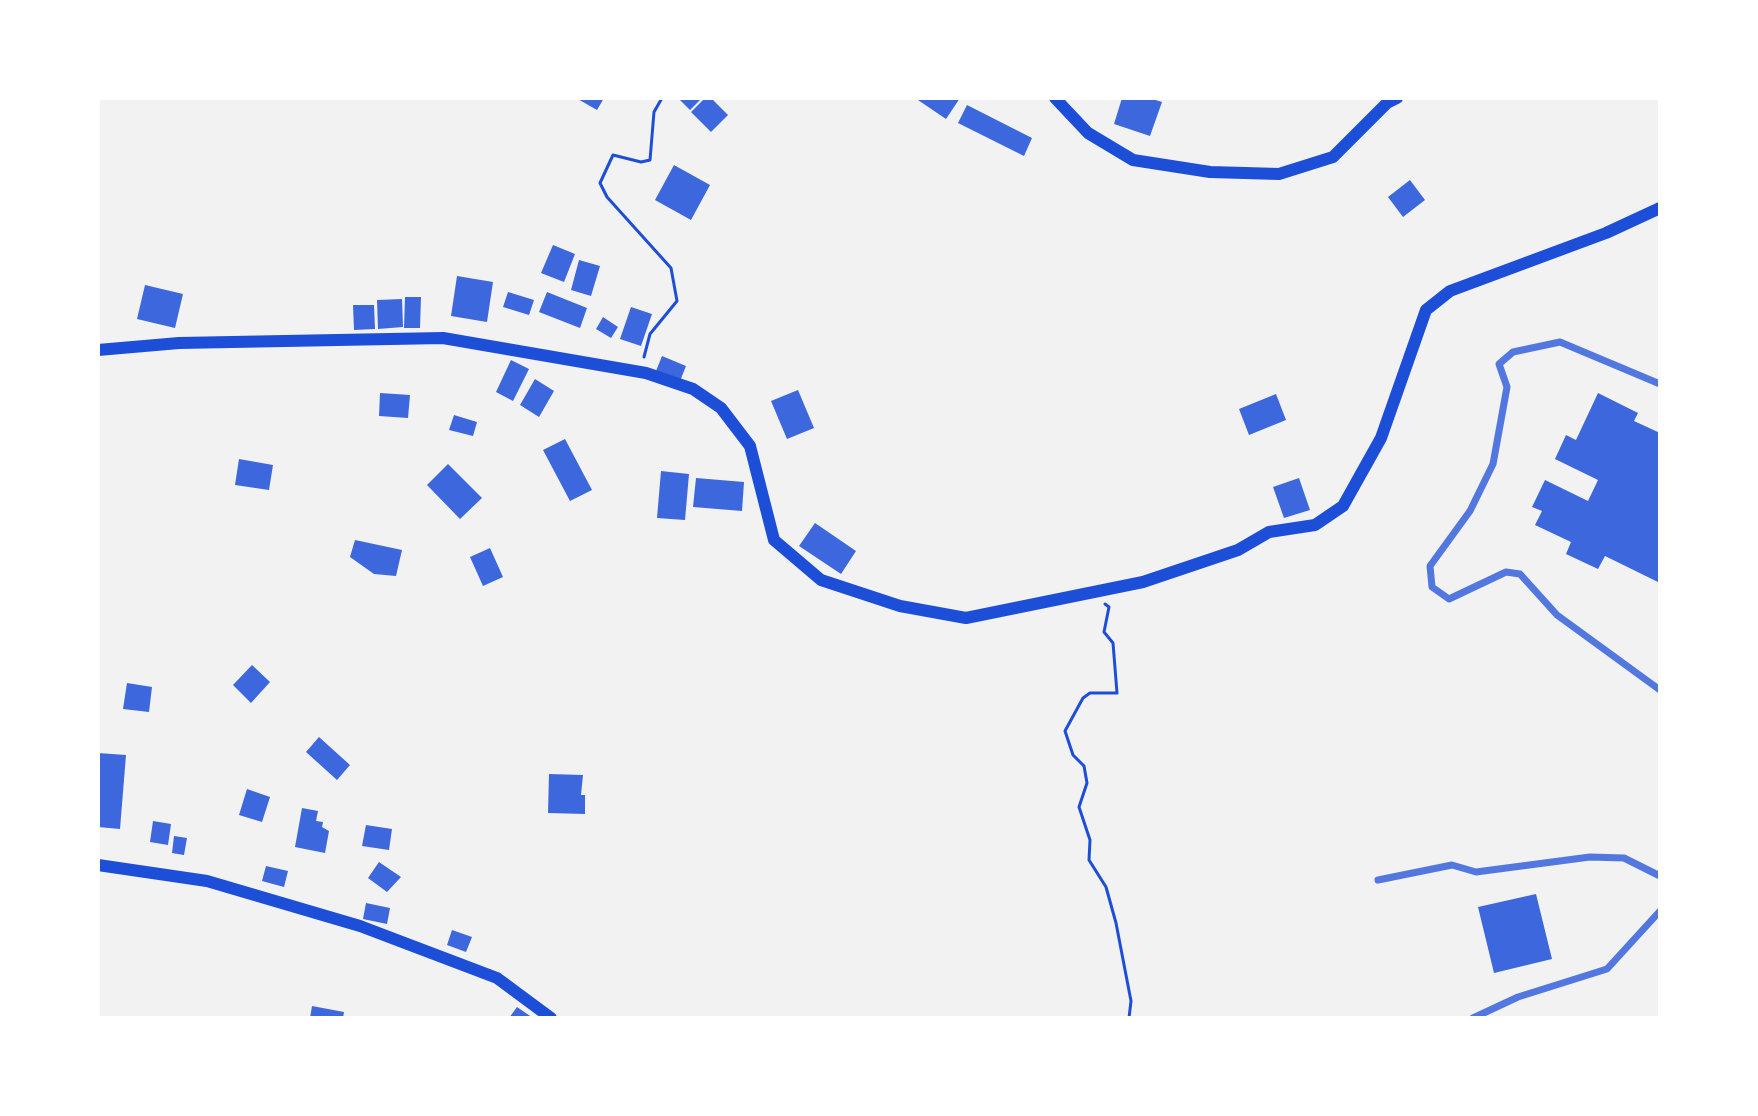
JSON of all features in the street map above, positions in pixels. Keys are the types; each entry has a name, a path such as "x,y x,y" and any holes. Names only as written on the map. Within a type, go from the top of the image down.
{"highway":[{"path":"1055,98 1088,133 1133,160 1210,172 1279,174 1333,157 1387,103 1397,98"},
{"path":"98,350 179,343 443,338 646,373 693,389 721,408 750,446 774,540 821,580 900,606 966,618 1143,582 1238,550 1269,532 1315,525 1343,506 1381,438 1426,310 1450,291 1579,244 1660,208"},
{"path":"98,865 207,881 360,926 497,978 551,1018"}],"street":[{"path":"1660,384 1560,342 1513,352 1499,364 1507,387 1493,464 1470,511 1430,566 1432,587 1449,599 1506,572 1520,574 1557,615 1660,690"},
{"path":"1378,880 1452,865 1476,872 1590,857 1624,858 1660,876"},
{"path":"1473,1018 1518,997 1607,969 1660,911"}],"path":[{"path":"646,373 643,354 650,334 677,301 671,268 607,197 600,183 613,155 650,160 652,122 662,98"},
{"path":"1092,592 1109,607 1104,632 1113,643 1117,693 1090,693 1083,698 1065,731 1073,755 1084,766 1087,783 1079,807 1090,840 1089,860 1106,887 1116,923 1131,1001 1129,1018"}],"building":[{"path":"576,98 604,98 597,110"},
{"path":"678,98 702,98 690,110"},
{"path":"705,98 711,98 728,115 711,132 691,112"},
{"path":"915,98 960,98 946,119"},
{"path":"1122,98 1149,98 1162,102 1150,136 1114,124"},
{"path":"967,105 1032,138 1024,156 958,123"},
{"path":"674,165 710,185 691,220 655,200"},
{"path":"1410,180 1425,200 1403,217 1388,197"},
{"path":"553,245 575,254 564,282 541,273"},
{"path":"579,260 600,266 591,296 571,290"},
{"path":"457,276 493,282 487,322 451,316"},
{"path":"145,285 183,294 175,328 137,319"},
{"path":"508,292 534,300 529,315 503,307"},
{"path":"547,292 587,308 580,328 539,312"},
{"path":"405,297 421,297 420,328 404,328"},
{"path":"402,299 403,327 378,329 377,300"},
{"path":"353,305 374,305 375,329 354,330"},
{"path":"631,307 652,314 641,346 620,339"},
{"path":"603,317 618,327 611,338 596,329"},
{"path":"662,356 686,366 680,381 656,371"},
{"path":"511,360 529,369 513,401 496,392"},
{"path":"535,379 554,391 539,417 520,405"},
{"path":"798,390 814,428 787,439 771,401"},
{"path":"380,393 410,395 408,418 379,416"},
{"path":"1598,393 1638,413 1634,421 1660,433 1660,583 1605,556 1598,569 1566,554 1571,542 1535,525 1542,511 1532,507 1545,480 1588,501 1598,480 1555,459 1566,435 1576,440"},
{"path":"1276,394 1286,420 1249,435 1239,409"},
{"path":"454,415 477,422 473,436 449,430"},
{"path":"565,439 592,490 570,501 543,450"},
{"path":"239,459 273,465 269,490 235,485"},
{"path":"448,464 482,498 460,519 427,485"},
{"path":"661,471 689,474 685,520 657,518"},
{"path":"696,478 744,482 742,511 693,507"},
{"path":"1299,478 1310,510 1284,518 1273,487"},
{"path":"815,523 856,551 841,574 799,546"},
{"path":"355,540 402,550 396,576 374,574 350,557"},
{"path":"490,548 503,577 483,586 470,557"},
{"path":"252,665 270,682 251,703 233,685"},
{"path":"127,683 152,687 149,712 123,709"},
{"path":"319,737 350,765 337,780 306,752"},
{"path":"98,753 126,755 120,829 98,827"},
{"path":"549,774 583,775 581,795 585,795 585,814 548,813"},
{"path":"247,789 270,797 262,822 239,815"},
{"path":"302,808 318,811 316,821 323,822 322,827 329,831 325,853 295,847"},
{"path":"153,821 171,824 168,845 150,842"},
{"path":"366,825 392,829 389,850 362,846"},
{"path":"174,836 187,838 184,855 172,853"},
{"path":"379,862 401,877 387,892 368,878"},
{"path":"266,866 288,871 284,887 262,881"},
{"path":"1536,894 1552,959 1494,973 1478,907"},
{"path":"366,903 390,908 387,924 363,919"},
{"path":"452,930 472,937 466,952 447,945"},
{"path":"312,1006 344,1012 343,1018 310,1018"},
{"path":"517,1007 533,1018 509,1018"}]}
